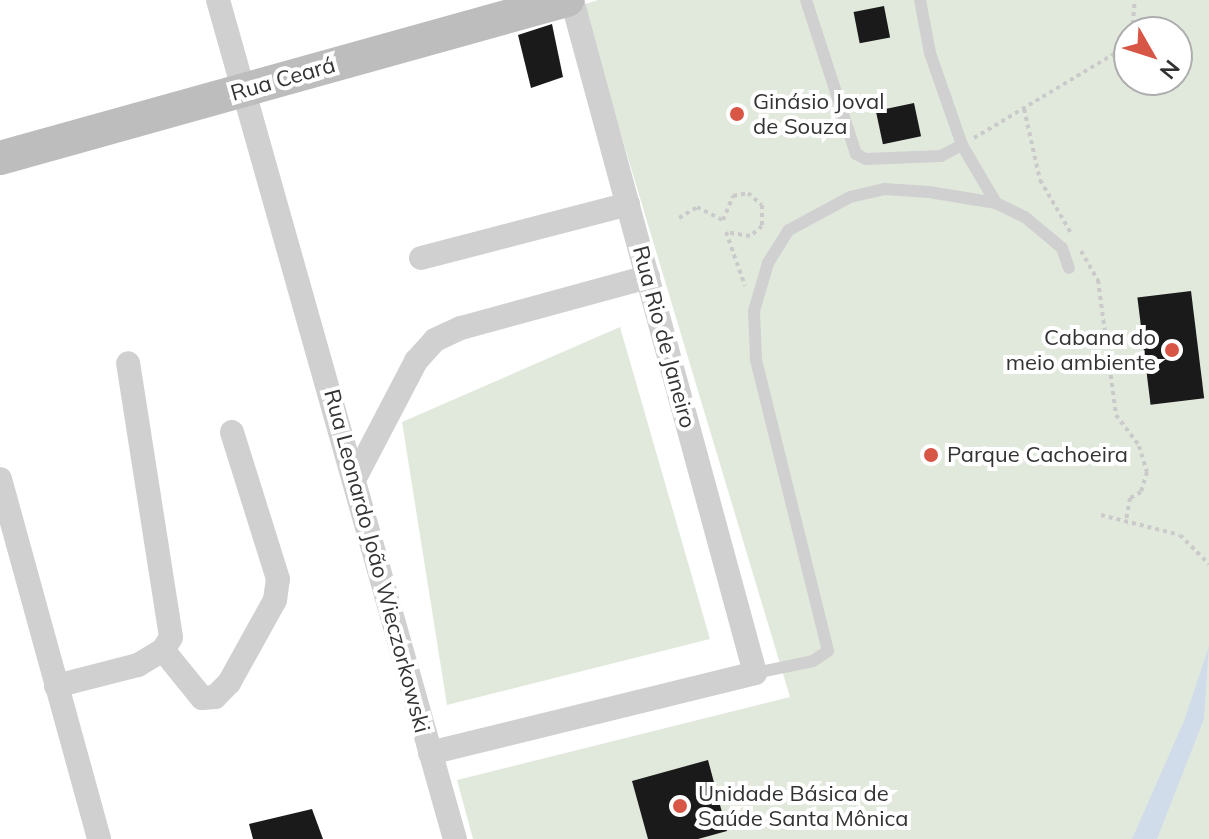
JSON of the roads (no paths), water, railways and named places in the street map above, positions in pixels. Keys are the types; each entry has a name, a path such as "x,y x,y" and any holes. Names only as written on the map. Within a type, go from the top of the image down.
{"street":[{"name":"Rua Leonardo João Wieczorkowski","path":"218,0 356,476 455,839"},
{"name":"Rua Ceará","path":"0,158 570,0"},
{"name":"Rua Rio de Janeiro","path":"570,0 755,673"},
{"path":"421,258 628,204"},
{"path":"356,476 416,361 435,340 461,328 648,277"},
{"path":"56,686 138,665 163,650 171,637 158,579 128,363"},
{"path":"163,650 202,698 215,697 229,683 275,600 278,579 232,432"},
{"path":"0,479 4,512 99,839"},
{"path":"430,753 755,673"}],"lane":[{"path":"806,0 856,154 866,159 941,156 962,145"},
{"path":"920,0 930,53 962,145 996,203"},
{"path":"755,673 813,661 828,651 756,359 754,311 768,263 789,230 850,197 884,189 996,203 1043,228 1062,248 1069,268"}],"water":[{"path":"1209,646 1204,719 1157,839 1132,839 1184,721"}],"place":[{"name":"Ginásio Joval de Souza","path":"737,114"},
{"name":"Cabana do meio ambiente","path":"1172,350"},
{"name":"Parque Cachoeira","path":"931,455"},
{"name":"Unidade Básica de Saúde Santa Mônica","path":"680,806"}]}
